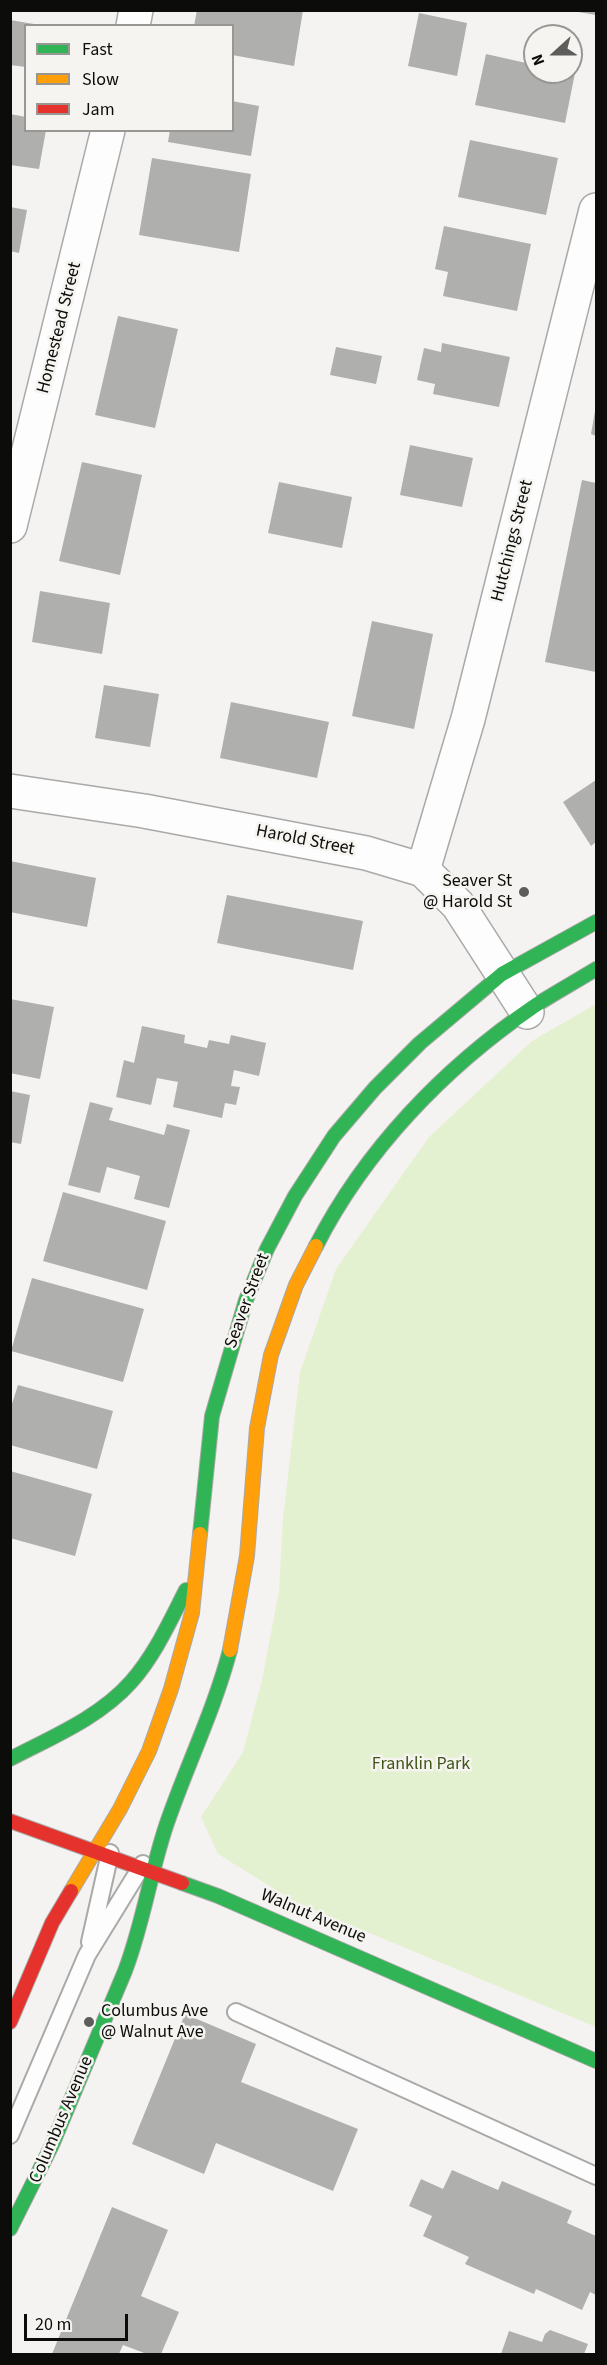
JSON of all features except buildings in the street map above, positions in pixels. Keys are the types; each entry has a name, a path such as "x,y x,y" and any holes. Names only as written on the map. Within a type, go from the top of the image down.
{"main road":[{"name":"Seaver Street","path":"93,1851 120,1809 149,1751 171,1689 192,1613 212,1416 243,1310 267,1249 308,1176 334,1136 420,1043 502,974 597,922"},
{"path":"165,1828 224,1673 244,1586 255,1485 257,1428 268,1369 284,1317 306,1264 335,1208 371,1157 457,1065 527,1012 597,969"},
{"path":"10,1759 101,1709 122,1691 149,1656 197,1570"},
{"name":"Walnut Avenue","path":"10,1821 229,1900 597,2061"},
{"path":"10,2022 52,1923 93,1851"},
{"name":"Columbus Avenue","path":"10,2229 38,2180 130,1957 147,1871"}],"street":[{"name":"Homestead Street","path":"10,526 108,132"},
{"name":"Hutchings Street","path":"423,870 468,719 595,221"},
{"name":"Harold Street","path":"10,791 144,811 355,850 423,870 458,905 527,1012"}],"lane":[{"name":"Seaver Street","path":"109,1857 120,1809"},
{"path":"87,1954 147,1871 165,1828"},
{"path":"10,2135 87,1954 109,1857"},
{"path":"236,2012 597,2176"}],"green space":[{"name":"Franklin Park","path":"596,1004 596,2027 297,1903 218,1854 201,1817 243,1752 262,1680 279,1591 283,1518 300,1372 336,1269 429,1137 532,1041"}],"traffic: fast":[{"path":"200,1534 212,1416 246,1300 267,1249 295,1196 334,1136 375,1088 420,1043 502,974 596,922"},
{"path":"316,1246 358,1177 383,1144 438,1084 500,1031 533,1007 596,969"},
{"path":"10,1759 74,1726 118,1695 140,1672 162,1637 186,1590"},
{"path":"10,2229 52,2145 125,1971 166,1826 216,1695 230,1650"},
{"path":"182,1883 218,1896 596,2061"}],"traffic: slow":[{"path":"230,1650 247,1556 257,1428 271,1355 296,1285 316,1246"},
{"path":"71,1891 120,1809 149,1751 171,1689 192,1613 200,1534"}],"traffic: jam":[{"path":"10,1821 182,1883"},
{"path":"10,2022 52,1923 71,1891"}],"place":[{"name":"Seaver St @ Harold St","path":"524,892"},
{"name":"Columbus Ave @ Walnut Ave","path":"89,2022"}]}
